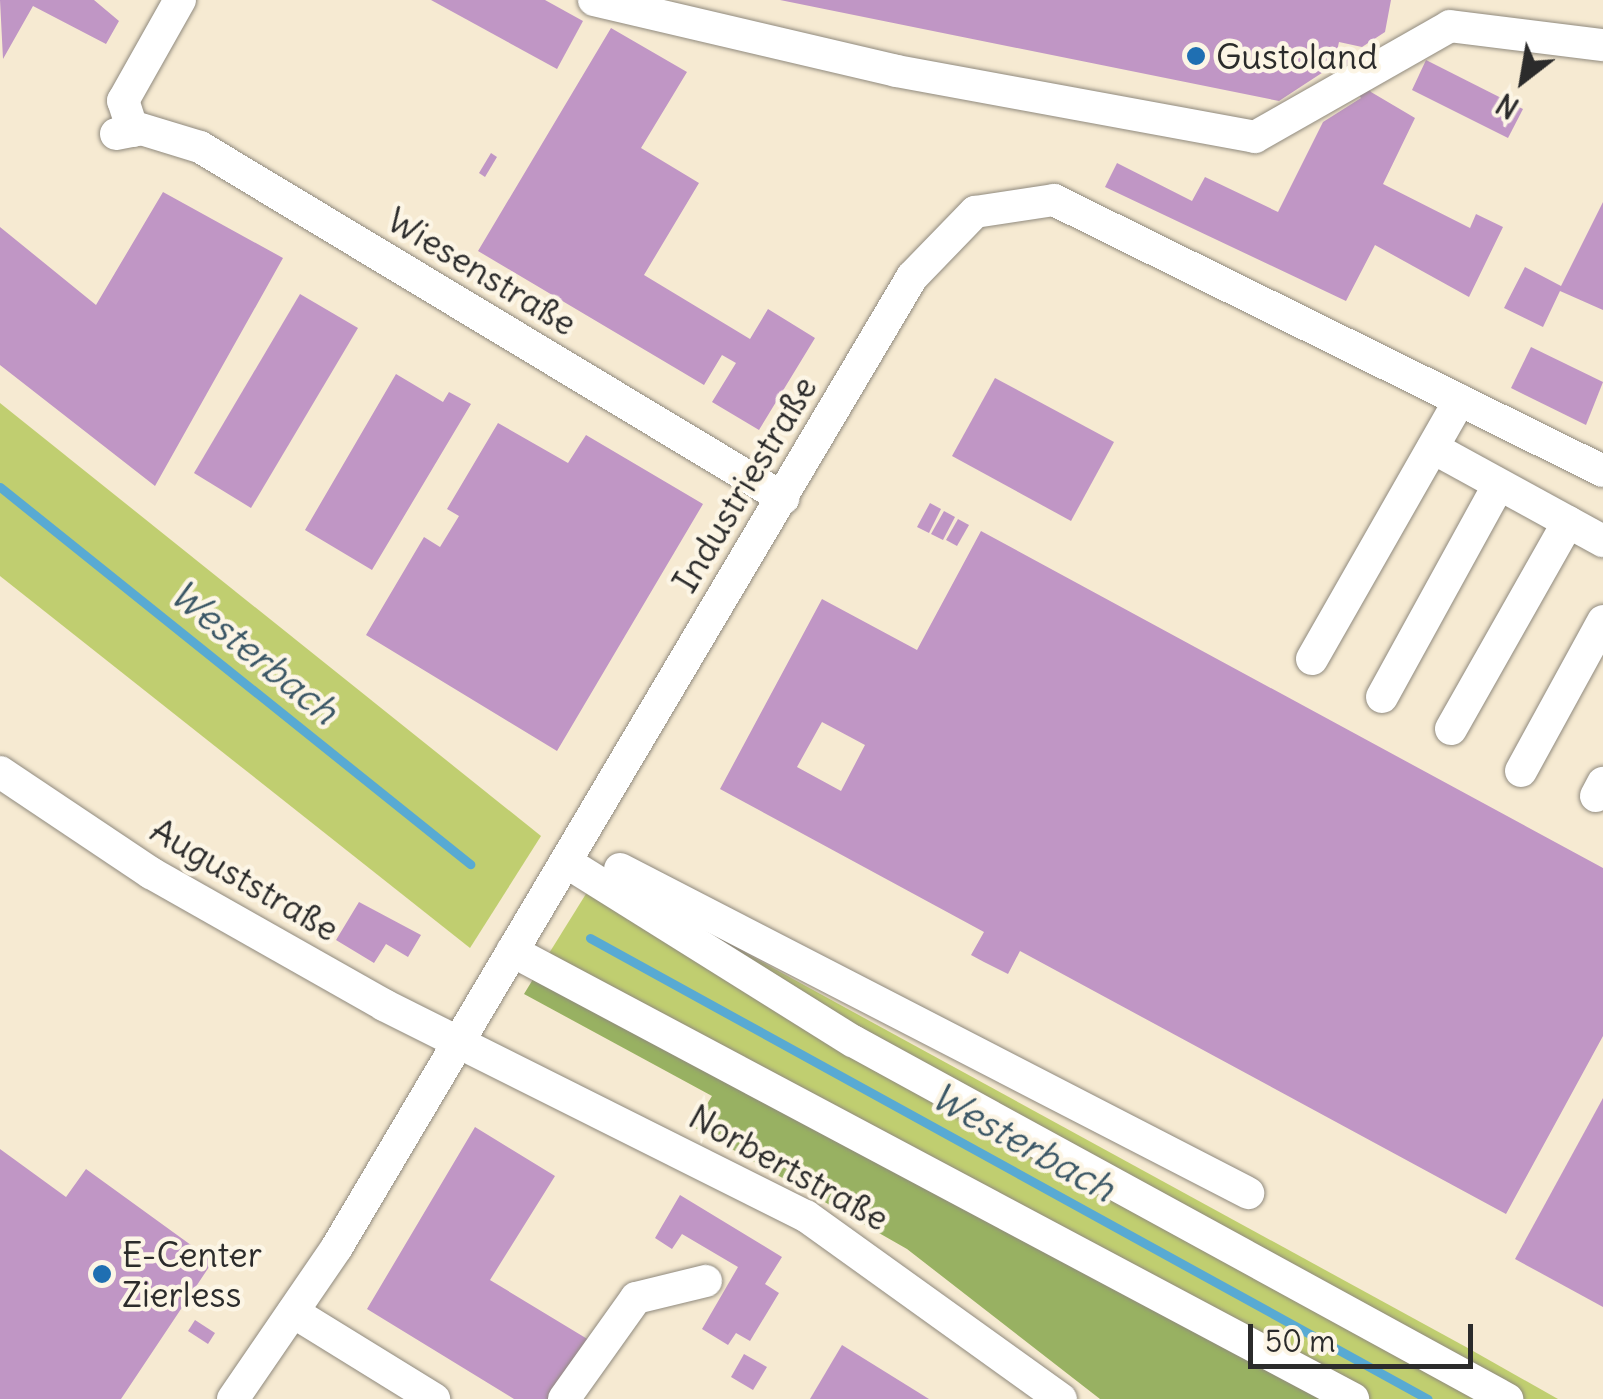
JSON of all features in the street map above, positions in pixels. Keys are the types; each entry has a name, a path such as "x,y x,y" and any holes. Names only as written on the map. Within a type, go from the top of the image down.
{"street":[{"name":"Wiesenstraße","path":"180,0 123,101 125,132 200,148 784,498"},
{"path":"594,0 896,70 1255,137 1450,26 1603,45"},
{"name":"Industriestraße","path":"233,1399 293,1312 571,854 912,276 975,212 1014,199 1054,200 1603,470"},
{"path":"1312,659 1460,400"},
{"path":"1433,448 1603,541"},
{"path":"1382,697 1498,486"},
{"path":"1451,729 1568,522"},
{"path":"1521,771 1603,621"},
{"name":"Auguststraße","path":"0,774 151,872 457,1040"},
{"path":"571,854 1248,1193"},
{"path":"571,854 853,1041 1507,1399"},
{"path":"512,951 1354,1399"},
{"name":"Norbertstraße","path":"457,1040 806,1216 1061,1399"},
{"path":"564,1399 636,1298 706,1281"},
{"path":"293,1312 434,1399"}],"green space":[{"path":"0,403 541,836 470,948 0,576"},
{"path":"599,873 1558,1399 1324,1399 538,971"},
{"path":"538,971 1324,1399 1100,1399 907,1249 693,1127 712,1096 524,994"}],"building":[{"path":"0,0 94,0 119,21 106,44 33,6 3,59"},
{"path":"431,0 545,0 583,21 557,69"},
{"name":"Gustoland","path":"780,0 1391,0 1385,32 1362,47 1339,42 1334,65 1279,101"},
{"path":"611,28 687,72 641,148 699,183 644,275 750,339 768,309 815,338 759,430 712,402 736,363 722,355 704,385 478,251"},
{"name":"Gustoland","path":"1346,55 1371,92 1415,118 1383,184 1470,228 1476,214 1503,227 1469,297 1375,245 1346,301 1105,187 1117,163 1192,201 1205,177 1278,212 1323,122 1361,98 1336,62"},
{"path":"1426,60 1523,109 1508,138 1412,90"},
{"path":"491,153 497,157 485,177 479,173"},
{"path":"163,192 283,258 155,486 0,365 0,227 96,305"},
{"path":"1603,202 1603,310 1560,291 1543,327 1504,308 1525,267 1561,286"},
{"path":"300,294 358,328 251,508 194,473"},
{"path":"1531,347 1603,382 1586,425 1511,388"},
{"path":"396,374 443,402 449,392 471,404 372,570 305,530"},
{"path":"995,378 1114,442 1071,521 952,456"},
{"path":"498,423 568,463 586,435 703,504 557,751 366,635 424,537 440,547 459,516 447,509"},
{"path":"930,503 941,509 929,533 917,527"},
{"path":"944,511 955,517 943,540 931,534"},
{"path":"958,519 969,525 957,546 946,540"},
{"path":"981,531 1603,868 1603,1036 1506,1214 1020,951 1008,974 971,955 984,932 720,789 822,599 917,650","holes":["822,722 865,745 841,791 797,767"]},
{"path":"359,902 421,935 408,957 386,944 374,963 336,940"},
{"path":"1603,1098 1603,1307 1515,1259"},
{"path":"475,1127 555,1176 490,1280 589,1340 554,1399 514,1399 367,1309"},
{"name":"E-Center Zierless","path":"0,1149 66,1197 86,1169 213,1261 121,1399 0,1399"},
{"path":"680,1195 782,1257 765,1284 779,1293 750,1341 736,1333 728,1345 702,1329 738,1267 682,1234 672,1249 655,1238"},
{"path":"195,1320 215,1333 208,1344 188,1331"},
{"path":"842,1345 929,1399 810,1399"},
{"path":"744,1354 767,1367 753,1390 731,1377"}],"waterway":[{"name":"Westerbach","path":"0,487 470,864"},
{"name":"Westerbach","path":"590,938 1428,1399"}],"place":[{"name":"Gustoland","path":"1196,56"},
{"name":"E-Center Zierless","path":"102,1274"}]}
